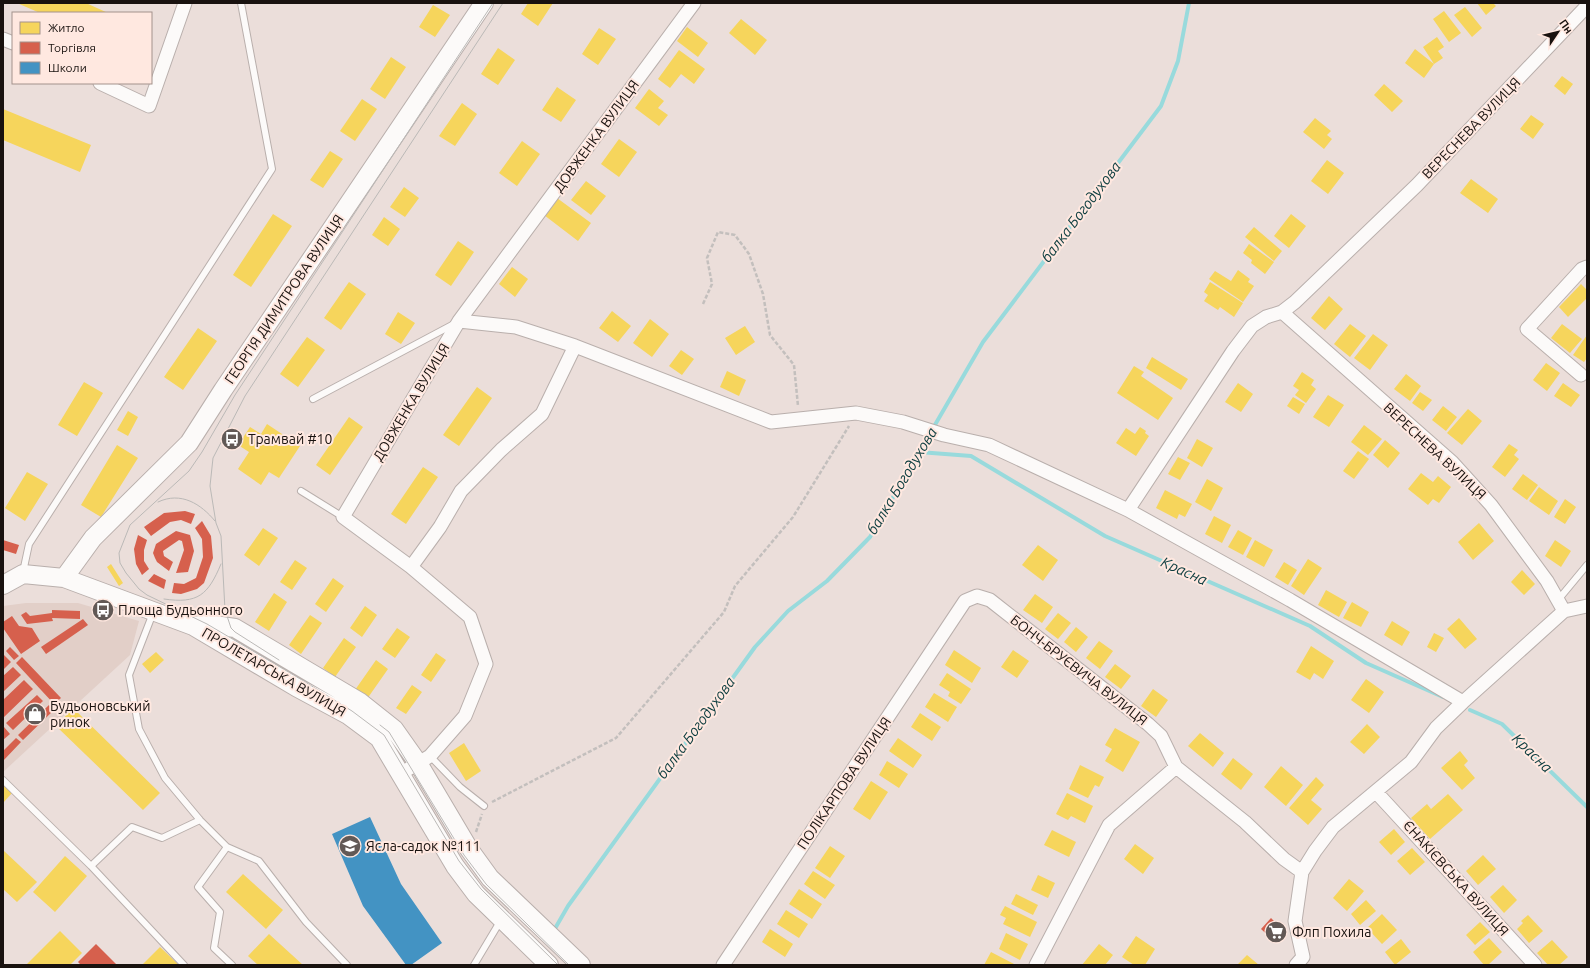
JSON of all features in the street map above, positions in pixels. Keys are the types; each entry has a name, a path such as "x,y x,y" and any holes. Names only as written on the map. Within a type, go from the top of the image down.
{"main road":[{"name":"ГЕОРГІЯ ДИМИТРОВА ВУЛИЦЯ","path":"64,578 93,538 189,443 223,390 484,3"},
{"path":"3,585 23,574 64,578 193,626"},
{"name":"ПРОЛЕТАРСЬКА ВУЛИЦЯ","path":"193,626 207,624 235,628 360,702 394,729 424,760 469,849 490,878 581,965"},
{"name":"ПРОЛЕТАРСЬКА ВУЛИЦЯ","path":"193,626 348,715 379,738 455,866 476,894 549,965"}],"street":[{"path":"102,84 149,106 185,3"},
{"name":"ДОВЖЕНКА ВУЛИЦЯ","path":"343,517 459,321 694,3"},
{"name":"ВЕРЕСНЕВА ВУЛИЦЯ","path":"1128,510 1233,351 1252,326 1266,316 1282,312 1295,302 1417,185 1587,6"},
{"path":"1581,375 1527,328 1582,269 1587,268"},
{"name":"ВЕРЕСНЕВА ВУЛИЦЯ","path":"1282,312 1452,462 1491,505 1547,581 1561,606"},
{"path":"459,321 516,327 575,346 771,422 856,413 903,422 944,435 989,445 1128,510 1290,600 1462,702"},
{"path":"411,567 440,528 461,491 501,450 542,414 575,346"},
{"path":"343,517 411,567 470,618 486,664 465,716 424,760 400,774"},
{"name":"БОНЧ-БРУЄВИЧА ВУЛИЦЯ","path":"965,601 977,596 990,600 1148,724 1161,736 1176,767 1245,822 1284,858 1302,872"},
{"name":"ПОЛІКАРПОВА ВУЛИЦЯ","path":"723,965 965,601"},
{"path":"1303,962 1295,921 1302,872 1315,851 1333,827 1411,762 1436,728 1561,606 1587,606"},
{"path":"1036,965 1109,825 1176,767"},
{"name":"ЄНАКІЄВСЬКА ВУЛИЦЯ","path":"1376,792 1535,965"}],"lane":[{"path":"23,574 29,544 272,169 241,3"},
{"path":"313,399 459,321"},
{"path":"301,491 343,517"},
{"path":"1561,606 1587,565"},
{"path":"153,612 130,675 140,729 165,778 200,820 227,847 259,861 306,922 347,965"},
{"path":"424,760 484,806"},
{"path":"3,780 91,866 184,965"},
{"path":"91,866 132,827 162,838 200,820"},
{"path":"227,847 198,887 220,912 214,948 232,965"},
{"path":"474,965 502,919"}],"path":[{"path":"703,304 712,284 707,258 718,232 735,235 749,254 763,294 770,335 794,365 800,419"},
{"path":"469,849 473,844 484,806 616,738 724,612 735,586 793,516 830,459 856,413"}],"shaded area":[{"name":"Будьоновський ринок","path":"26,603 78,603 139,621 130,655 3,772 3,606"}],"building: Житло":[{"path":"17,3 86,3 106,12 38,12"},
{"path":"528,3 553,3 538,26 521,14"},
{"path":"1477,3 1493,3 1496,6 1486,15"},
{"path":"433,5 450,15 435,37 419,27"},
{"path":"1465,7 1482,28 1472,37 1454,15"},
{"path":"1444,11 1461,33 1449,42 1433,19"},
{"path":"741,19 767,40 755,55 729,33"},
{"path":"687,27 708,43 698,57 677,41"},
{"path":"599,28 616,39 598,65 582,54"},
{"path":"1437,37 1444,47 1438,51 1443,58 1434,64 1423,47"},
{"path":"498,48 515,60 498,85 481,74"},
{"path":"1415,49 1434,64 1424,78 1405,63"},
{"path":"679,50 705,69 694,84 681,74 670,88 658,79"},
{"path":"391,57 406,67 385,99 370,89"},
{"path":"1562,76 1573,84 1565,95 1554,86"},
{"path":"1384,84 1403,101 1392,112 1374,95"},
{"path":"557,87 576,100 561,122 542,110"},
{"path":"649,89 664,101 658,108 668,115 659,126 635,108"},
{"path":"362,99 377,109 355,141 340,131"},
{"path":"462,103 477,114 455,146 439,136"},
{"path":"3,109 91,145 80,172 3,140"},
{"path":"1531,115 1544,124 1533,139 1520,129"},
{"path":"1315,118 1331,131 1327,135 1332,139 1324,149 1303,132"},
{"path":"619,139 637,152 619,177 601,164"},
{"path":"522,141 540,154 517,186 499,173"},
{"path":"330,151 343,159 323,188 310,180"},
{"path":"1327,160 1344,173 1328,194 1311,181"},
{"path":"1471,179 1498,199 1488,213 1460,193"},
{"path":"586,181 606,196 591,215 571,200"},
{"path":"404,187 419,198 405,217 390,207"},
{"path":"557,198 591,223 578,241 544,215"},
{"path":"273,214 292,226 251,287 233,275"},
{"path":"1291,214 1306,226 1289,248 1274,236"},
{"path":"384,217 400,229 388,246 372,235"},
{"path":"1254,227 1282,251 1274,261 1245,237"},
{"path":"458,241 474,252 451,286 435,275"},
{"path":"1249,244 1274,262 1265,274 1251,263 1252,260 1243,253"},
{"path":"512,267 528,279 515,297 499,284"},
{"path":"1238,270 1250,279 1248,282 1254,286 1243,302 1209,279 1215,271 1231,281"},
{"path":"349,282 366,294 341,330 324,318"},
{"path":"1210,282 1243,303 1234,317 1220,307 1218,310 1204,301 1208,295 1204,292"},
{"path":"1581,284 1587,290 1587,298 1568,317 1559,307"},
{"path":"1329,296 1343,309 1325,330 1311,318"},
{"path":"612,311 631,326 618,342 599,328"},
{"path":"398,312 415,323 401,344 385,334"},
{"path":"650,319 669,334 652,357 633,343"},
{"path":"1350,324 1366,336 1350,357 1334,344"},
{"path":"1562,324 1582,339 1570,353 1551,338"},
{"path":"745,326 755,342 736,355 725,338"},
{"path":"198,328 217,341 183,390 164,377"},
{"path":"1373,334 1388,345 1370,370 1354,358"},
{"path":"1587,335 1587,358 1584,362 1573,355"},
{"path":"307,337 325,350 298,387 280,374"},
{"path":"681,350 694,359 682,375 669,366"},
{"path":"1152,357 1188,379 1181,390 1146,368"},
{"path":"1546,363 1560,373 1547,391 1533,380"},
{"path":"1134,366 1144,372 1141,376 1173,398 1158,420 1117,393"},
{"path":"727,371 746,380 739,396 720,387"},
{"path":"1302,372 1314,380 1311,385 1316,389 1306,403 1295,395 1299,390 1293,386"},
{"path":"1406,374 1421,386 1410,401 1394,389"},
{"path":"84,382 103,393 77,436 58,425"},
{"path":"1238,383 1253,394 1241,412 1225,402"},
{"path":"1563,383 1580,395 1571,407 1554,396"},
{"path":"477,387 492,398 459,446 443,435"},
{"path":"1420,392 1432,400 1423,411 1412,403"},
{"path":"1328,395 1344,405 1329,427 1313,417"},
{"path":"1293,397 1305,404 1299,414 1287,406"},
{"path":"1443,406 1457,417 1446,431 1432,420"},
{"path":"1468,409 1482,421 1462,445 1447,433"},
{"path":"128,411 138,417 128,436 117,430"},
{"path":"349,417 363,427 330,475 316,465"},
{"path":"267,424 300,446 279,478 269,472 261,485 238,469 249,452 238,445 250,427 261,434"},
{"path":"1364,425 1382,439 1368,455 1351,442"},
{"path":"1140,427 1146,431 1145,433 1149,436 1136,456 1116,443 1126,428 1135,434"},
{"path":"1197,439 1213,448 1202,467 1187,458"},
{"path":"1385,440 1400,453 1388,468 1373,455"},
{"path":"1509,444 1518,450 1514,455 1519,459 1505,477 1492,467"},
{"path":"117,445 138,458 101,517 81,505"},
{"path":"1358,451 1369,459 1354,479 1343,471"},
{"path":"1178,457 1190,463 1180,480 1168,474"},
{"path":"423,467 438,477 406,524 391,514"},
{"path":"27,472 48,484 25,521 5,508"},
{"path":"1421,473 1433,482 1438,476 1451,487 1439,503 1433,499 1428,505 1408,489"},
{"path":"1523,474 1538,485 1527,500 1512,489"},
{"path":"1207,479 1223,488 1211,511 1195,502"},
{"path":"1539,487 1558,501 1549,515 1529,501"},
{"path":"1165,490 1192,504 1185,517 1179,514 1177,519 1156,508"},
{"path":"1565,499 1576,507 1565,524 1554,517"},
{"path":"1214,516 1231,525 1222,543 1205,534"},
{"path":"1479,523 1494,541 1473,560 1458,542"},
{"path":"263,528 278,538 259,566 244,555"},
{"path":"1238,530 1252,538 1243,555 1228,547"},
{"path":"1255,540 1273,550 1264,567 1246,557"},
{"path":"1555,540 1571,551 1561,567 1545,556"},
{"path":"1038,545 1058,560 1043,581 1022,565"},
{"path":"1308,559 1322,568 1304,595 1291,586"},
{"path":"295,560 307,568 292,590 280,582"},
{"path":"1284,562 1297,570 1288,585 1275,577"},
{"path":"111,564 123,583 119,586 107,567"},
{"path":"1522,570 1535,584 1524,595 1511,582"},
{"path":"333,578 344,586 326,612 315,604"},
{"path":"1326,590 1347,602 1339,617 1318,605"},
{"path":"274,593 287,602 269,631 255,622"},
{"path":"1035,594 1053,607 1042,623 1023,610"},
{"path":"1352,602 1369,612 1361,627 1343,618"},
{"path":"365,606 377,615 362,637 350,628"},
{"path":"1058,613 1071,623 1058,639 1045,629"},
{"path":"310,615 322,623 301,654 289,645"},
{"path":"1459,618 1477,639 1465,649 1447,629"},
{"path":"1392,621 1410,632 1402,646 1384,635"},
{"path":"1076,627 1088,637 1076,652 1064,642"},
{"path":"397,628 410,637 395,658 382,649"},
{"path":"1434,633 1444,638 1436,652 1427,647"},
{"path":"344,638 356,647 335,677 323,668"},
{"path":"1099,641 1113,651 1100,669 1086,658"},
{"path":"1311,646 1334,661 1323,679 1314,673 1310,680 1296,672"},
{"path":"954,650 981,668 972,683 945,665"},
{"path":"1013,650 1029,661 1017,678 1001,667"},
{"path":"156,652 164,660 150,673 142,664"},
{"path":"436,653 446,660 431,682 421,675"},
{"path":"376,660 388,669 367,699 355,690"},
{"path":"1115,664 1131,676 1121,689 1105,677"},
{"path":"947,673 971,689 961,704 948,696 950,692 939,685"},
{"path":"1366,679 1384,692 1369,713 1351,700"},
{"path":"412,685 422,692 406,714 396,708"},
{"path":"1153,689 1168,700 1156,717 1141,706"},
{"path":"934,693 957,707 948,722 925,707"},
{"path":"73,708 160,793 143,810 56,726"},
{"path":"920,713 941,727 932,741 911,727"},
{"path":"1367,724 1380,737 1364,754 1350,742"},
{"path":"1115,728 1140,742 1123,772 1105,761 1112,749 1105,745"},
{"path":"1200,733 1224,753 1213,767 1188,746"},
{"path":"898,738 922,755 913,768 889,751"},
{"path":"464,743 481,771 466,781 449,753"},
{"path":"1460,751 1468,761 1464,765 1475,778 1462,790 1441,768"},
{"path":"1233,758 1253,774 1241,790 1221,774"},
{"path":"887,761 908,774 899,788 879,775"},
{"path":"1080,765 1104,777 1099,787 1095,785 1088,798 1069,789"},
{"path":"1281,766 1303,785 1286,806 1264,787"},
{"path":"1316,777 1324,785 1311,800 1322,809 1308,825 1289,808"},
{"path":"871,781 888,792 870,820 853,809"},
{"path":"3,784 12,793 3,803"},
{"path":"1067,793 1093,806 1085,823 1071,816 1068,820 1056,814"},
{"path":"1448,794 1463,810 1430,839 1411,818 1427,804 1431,809"},
{"path":"1394,829 1405,842 1391,855 1379,842"},
{"path":"1052,830 1076,842 1069,857 1044,845"},
{"path":"1135,844 1154,858 1143,874 1124,859"},
{"path":"830,846 845,856 830,878 815,868"},
{"path":"1412,848 1425,862 1410,875 1397,861"},
{"path":"3,850 37,882 17,902 3,889"},
{"path":"1483,855 1496,869 1478,885 1466,871"},
{"path":"65,856 87,876 55,912 33,892"},
{"path":"813,871 835,885 825,899 804,884"},
{"path":"243,874 283,910 266,929 226,892"},
{"path":"1038,875 1055,883 1048,898 1031,890"},
{"path":"1349,879 1364,891 1347,911 1333,898"},
{"path":"1503,885 1517,900 1504,913 1490,897"},
{"path":"799,889 822,904 812,919 789,904"},
{"path":"1016,894 1038,905 1033,915 1011,904"},
{"path":"1366,900 1376,911 1360,925 1351,914"},
{"path":"1005,906 1037,922 1030,937 1003,924 1006,918 1000,915"},
{"path":"786,910 808,924 799,938 777,924"},
{"path":"1382,914 1397,930 1382,944 1367,928"},
{"path":"1528,915 1543,931 1529,943 1517,929 1523,923 1521,921"},
{"path":"1480,922 1490,932 1475,945 1466,935"},
{"path":"770,929 793,944 785,957 762,942"},
{"path":"60,931 82,953 70,965 26,965"},
{"path":"1006,933 1028,944 1020,960 999,949"},
{"path":"269,934 303,965 258,965 248,956"},
{"path":"1136,936 1155,949 1145,965 1134,965 1122,957"},
{"path":"1489,938 1502,952 1488,965 1484,965 1473,952"},
{"path":"1401,939 1411,952 1395,965 1385,952"},
{"path":"1552,940 1568,957 1559,965 1548,965 1537,953"},
{"path":"1099,944 1113,955 1105,965 1082,965"},
{"path":"160,947 179,965 142,965"},
{"path":"991,952 1016,965 984,965"},
{"path":"1247,955 1259,965 1237,965"}],"building: Торгівля":[{"path":"185,511 195,514 191,524 181,520 170,522 151,536 144,527 164,513"},
{"path":"202,521 211,536 213,558 204,583 197,589 181,594 172,593 174,583 184,584 196,578 203,557 202,539 195,528"},
{"path":"176,531 190,535 194,551 188,572 176,573 184,550 182,541 179,540 163,551 164,556 173,562 169,571 157,562 153,553 156,544"},
{"path":"138,535 147,540 144,550 144,561 149,569 142,575 136,564 134,549"},
{"path":"3,540 19,545 16,554 3,550"},
{"path":"154,574 166,580 164,589 148,581"},
{"path":"52,610 80,611 80,619 52,618 53,621 27,624 21,615 26,612 30,616 52,613"},
{"path":"12,616 19,626 32,628 40,641 21,654 3,628 3,622"},
{"path":"83,619 88,625 46,654 41,647"},
{"path":"10,647 19,656 14,660 6,651"},
{"path":"4,655 11,662 3,670 3,656"},
{"path":"22,657 61,698 54,704 16,663"},
{"path":"13,667 21,675 3,692 3,676"},
{"path":"24,680 33,689 3,718 3,700"},
{"path":"37,695 43,701 13,730 6,723"},
{"path":"49,705 54,710 23,740 18,735"},
{"path":"4,727 10,734 3,740 3,728"},
{"path":"16,738 21,742 3,761 3,751"},
{"path":"1271,918 1284,931 1274,941 1261,929"},
{"path":"96,944 117,965 81,965 78,962"}],"building: Школи":[{"path":"370,817 401,884 442,943 411,965 406,965 363,906 332,834"}],"waterway":[{"name":"балка Богодухова","path":"553,932 568,906 755,647 788,611 827,581 870,537 983,342 1161,106 1178,61 1189,3"},
{"name":"Красна","path":"919,452 971,456 1105,536 1310,626 1366,663 1443,697"},
{"name":"Красна","path":"1470,710 1502,724 1587,807"}],"tram line":[{"path":"493,3 235,395 202,452 189,471 130,525 119,553 120,563 126,573 139,589 147,595 207,624 302,680 352,711 384,735 459,861 481,889 558,965"},
{"path":"279,660 235,632 231,628 225,610 221,536 216,523 210,486 213,458 245,396 503,3"},
{"path":"158,502 175,498 190,501 203,509 215,521"},
{"path":"164,599 185,600 200,595 211,583 221,564"},
{"path":"380,725 389,732 464,855 486,884 569,965"}],"place":[{"name":"Трамвай #10","path":"232,439"},
{"name":"Площа Будьонного","path":"103,610"},
{"name":"Будьоновський ринок","path":"35,714"},
{"name":"Ясла-садок №111","path":"350,846"},
{"name":"Флп Похила","path":"1276,932"}]}
